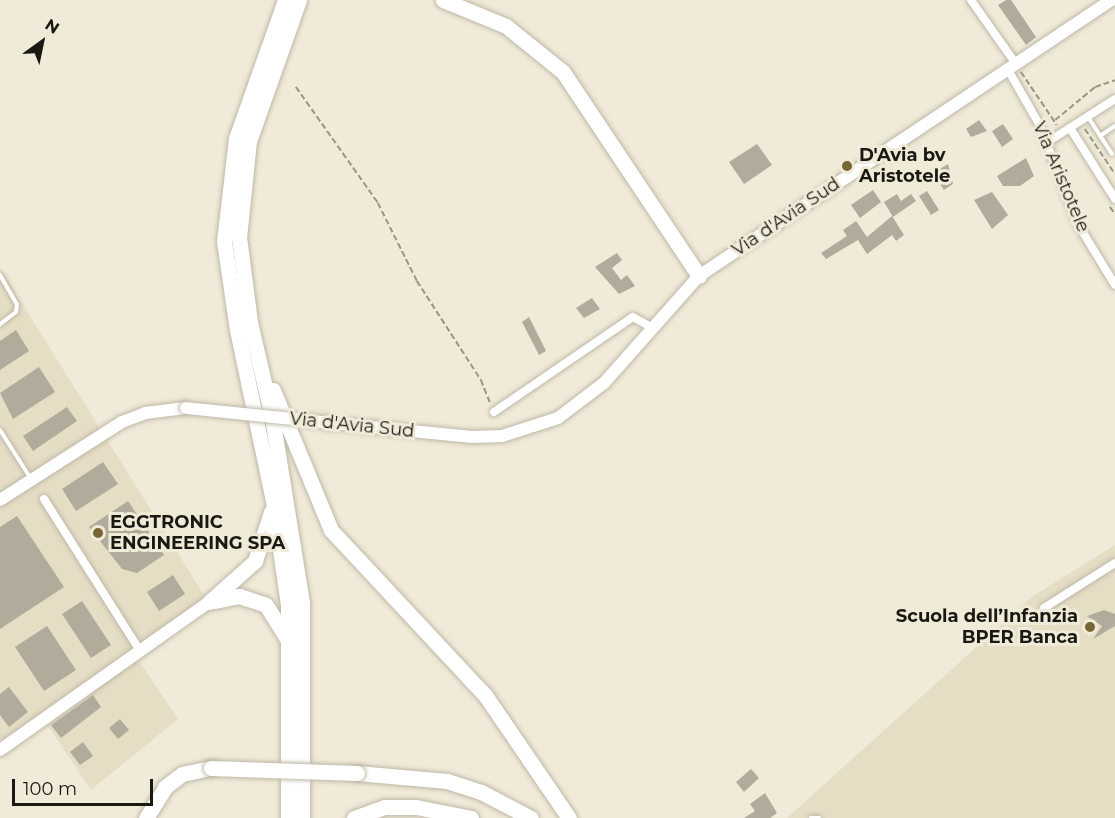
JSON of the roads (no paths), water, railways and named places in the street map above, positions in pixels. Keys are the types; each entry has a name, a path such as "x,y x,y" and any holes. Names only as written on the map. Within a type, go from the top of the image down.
{"highway":[{"path":"285,0 236,138 226,205 228,285 259,395 302,602 302,818"},
{"path":"288,818 291,646 239,237 243,170 277,59 299,0"},
{"path":"277,59 306,0"},
{"path":"443,0 506,26 563,72 699,276"},
{"path":"250,322 331,530 485,695 569,818"},
{"path":"209,602 255,561 273,501"},
{"path":"209,602 239,596 266,605 291,646"},
{"path":"146,818 165,787 182,774 212,768 357,773 447,781 481,792 531,818"},
{"path":"354,818 385,807 406,807 471,818"}],"street":[{"name":"Via Aristotele","path":"971,0 1012,66 1046,143 1078,226 1115,285"},
{"name":"Via d'Avia Sud","path":"0,500 122,422 145,413 186,408 472,437 533,428 579,405 699,276 1111,0"},
{"path":"1046,143 1115,99"},
{"path":"1070,128 1115,199"},
{"path":"494,412 633,317 651,327"},
{"path":"44,499 140,649"},
{"path":"1044,608 1115,563"},
{"path":"0,750 209,602"}],"lane":[{"path":"1087,117 1112,154"},
{"path":"1100,136 1115,126"},
{"path":"0,275 17,304 16,312 0,324"},
{"path":"0,430 32,479"},
{"path":"811,818 819,818"}],"place":[{"name":"D'Avia bv Aristotele","path":"847,166"},
{"name":"EGGTRONIC ENGINEERING SPA","path":"98,533"},
{"name":"Scuola dell’Infanzia BPER Banca","path":"1090,627"}]}
